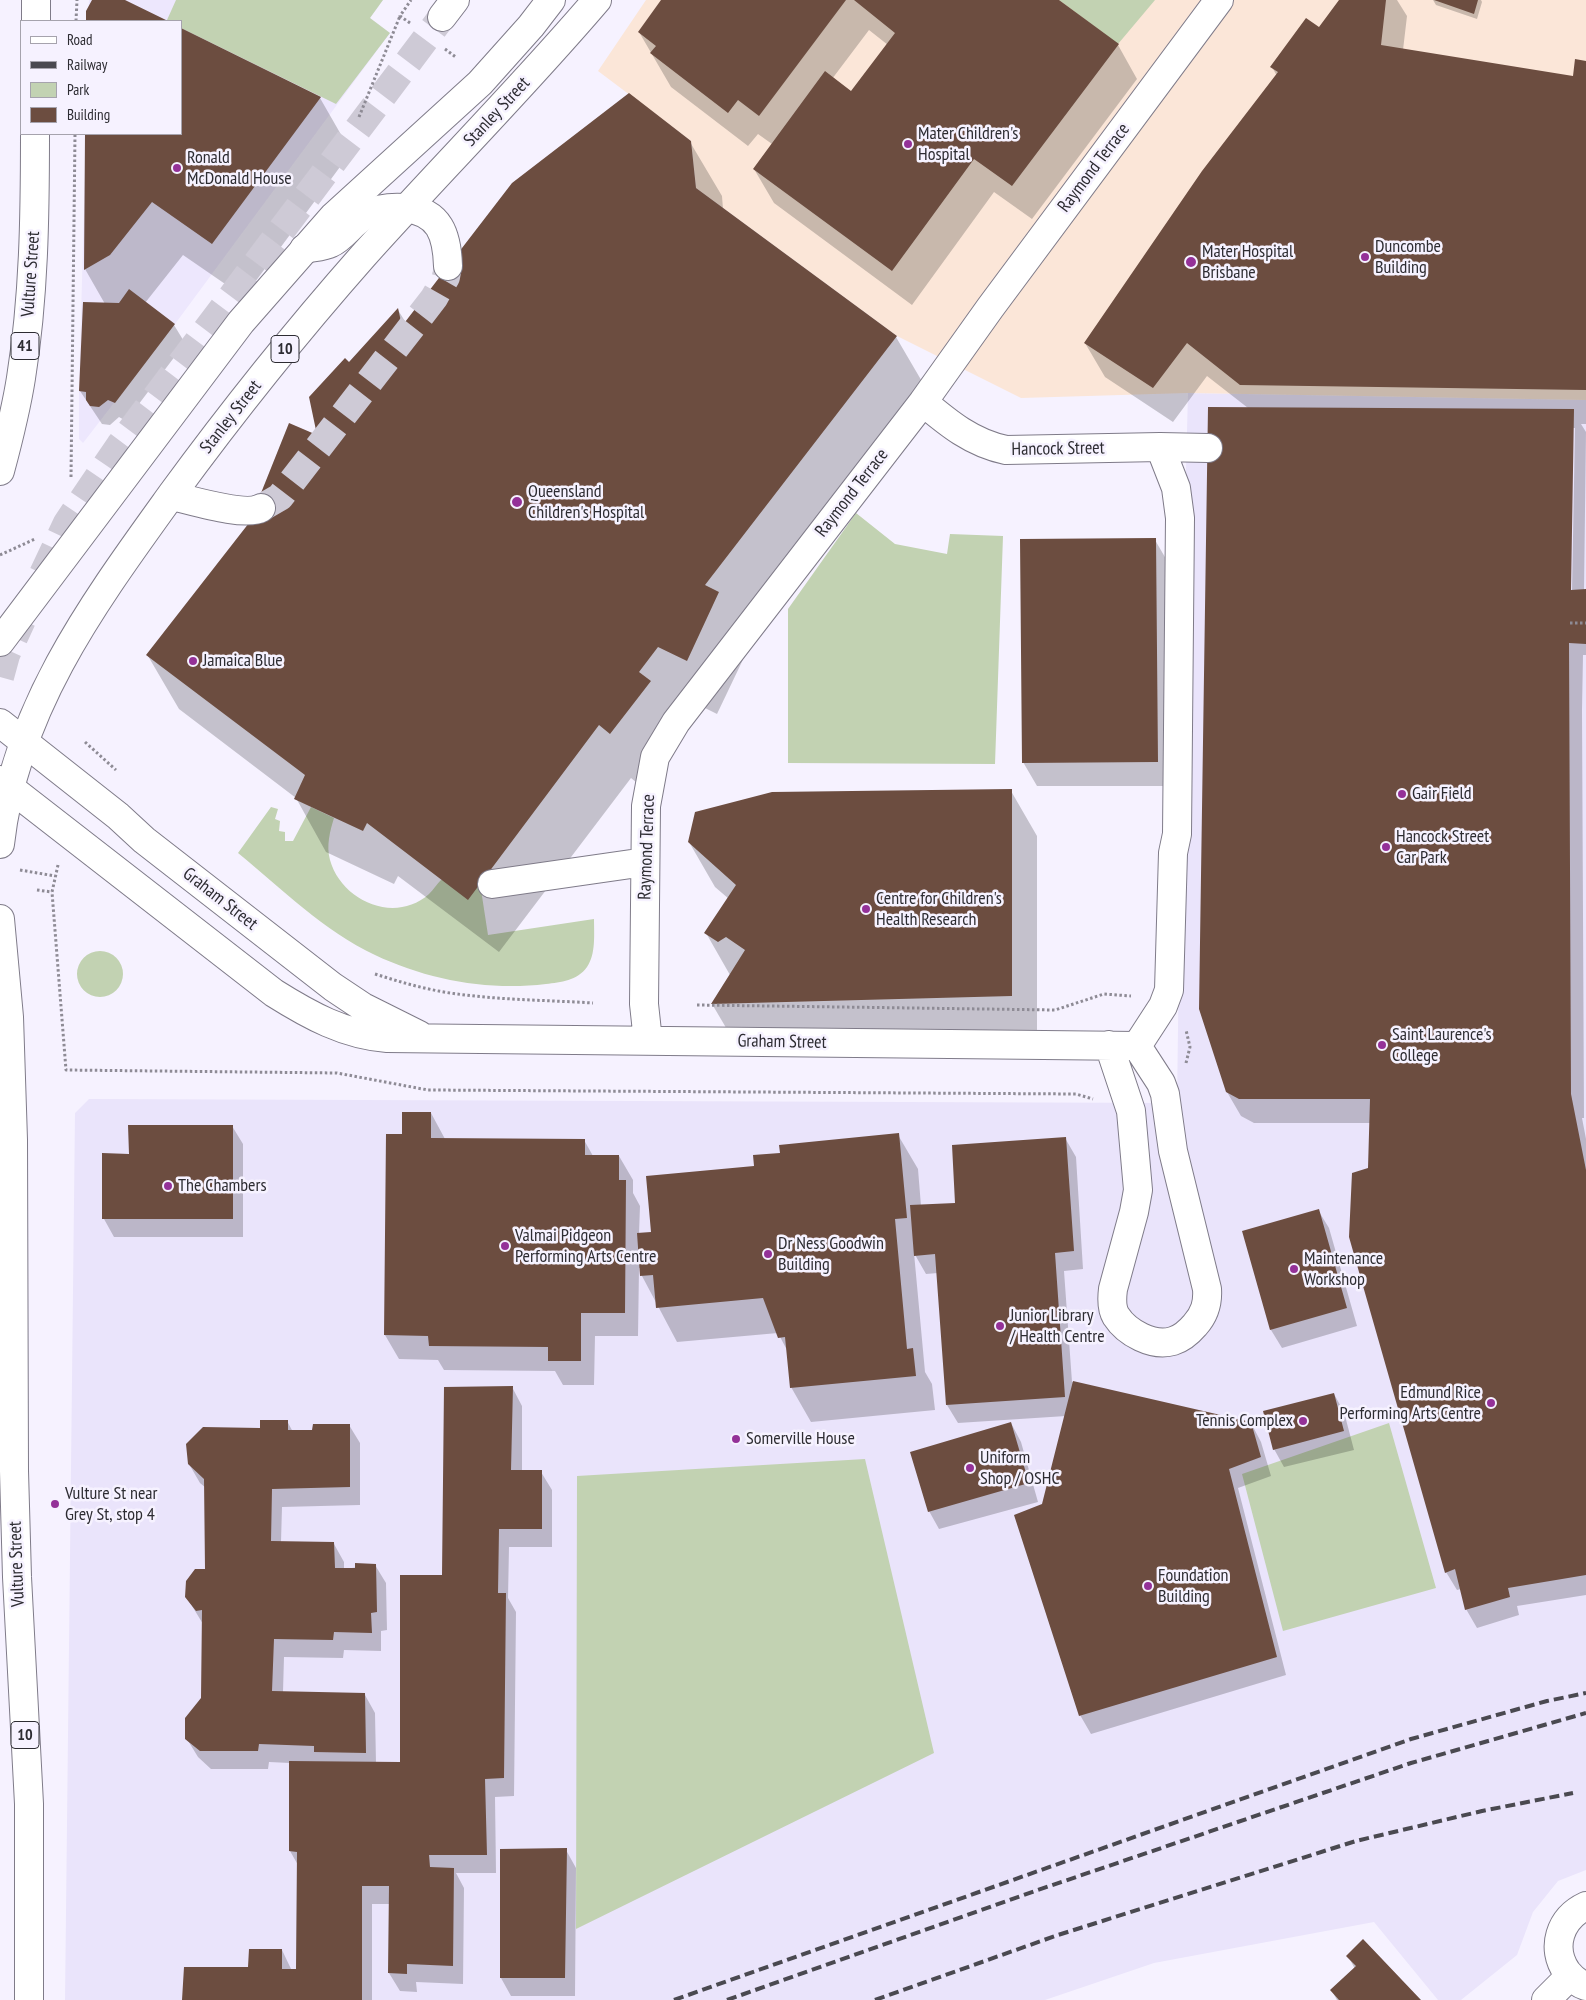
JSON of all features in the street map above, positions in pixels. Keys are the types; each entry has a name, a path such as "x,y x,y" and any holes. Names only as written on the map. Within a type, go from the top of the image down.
{"street":[{"path":"36,0 36,20"},
{"name":"Stanley Street","path":"0,642 241,322 334,216 372,179 480,83 531,26 551,0"},
{"name":"Stanley Street","path":"5,784 47,684 70,645 100,596 208,444 311,317 364,256 555,49 597,0"},
{"name":"Raymond Terrace","path":"648,1041 644,1004 644,862 646,806 655,758 676,722 923,402 990,308 1219,0"},
{"name":"Vulture Street","path":"0,471 19,388 27,335 35,219 35,135"},
{"path":"304,249 332,243 354,222 375,211 391,208 408,209 423,213 434,219 444,236 447,246 448,266"},
{"name":"Hancock Street","path":"923,402 966,436 996,448 1016,451 1160,447 1208,448"},
{"path":"1109,1046 1131,1111 1138,1190 1134,1212 1113,1289 1114,1311 1120,1322 1133,1333 1154,1341 1168,1342 1187,1334 1199,1320 1207,1304 1208,1289 1173,1151 1165,1094 1137,1046 1163,1006 1169,990 1173,853 1177,834 1180,518 1176,488 1160,447"},
{"path":"172,496 218,508 255,511 261,508"},
{"name":"Graham Street","path":"0,723 118,816 144,840 333,987 363,1007 428,1039"},
{"name":"Graham Street","path":"5,784 274,993 330,1024 360,1034 387,1038 428,1039 1137,1046"},
{"name":"10","path":"0,844 5,784"},
{"path":"492,884 644,862"},
{"name":"Vulture Street","path":"0,919 9,1017 13,1140 14,1471 17,1577 29,1804 29,2000"},
{"path":"0,1507 14,1471"},
{"path":"1546,2000 1578,1981 1562,1964 1558,1950 1560,1935 1566,1921 1576,1911 1586,1906"}],"path":[{"path":"76,0 76,20"},
{"path":"359,117 400,16"},
{"path":"71,477 75,135"},
{"path":"1570,623 1586,623"},
{"path":"84,742 120,774"},
{"path":"58,862 52,892 66,1070 337,1074 359,1078"},
{"path":"42,873 55,876"},
{"path":"37,890 52,892"},
{"path":"370,972 408,984 449,993 491,998 593,1003"}],"shaded area":[{"path":"89,0 383,0 370,18 390,33 175,324 83,443 79,439 79,391 86,135 182,135 182,20 88,20"},
{"name":"Mater Hospital Brisbane","path":"646,0 1586,0 1586,400 1188,393 1021,398 897,336 696,188 691,141 598,71"},
{"name":"Somerville House","path":"1188,393 1586,400 1586,1870 1558,1881 1533,1912 1517,1955 1461,2000 1438,2000 1374,1922 1154,1963 1045,2000 65,2000 75,1113 89,1099 1177,1103"}],"green space":[{"path":"176,0 383,0 370,18 390,33 336,104 182,28 182,20 167,20"},
{"path":"1059,0 1155,0 1118,44"},
{"path":"856,513 895,544 947,554 950,534 1003,536 995,764 788,763 788,609"},
{"path":"271,807 278,809 275,819 280,821 279,831 285,832 285,841 293,841 311,807 334,818 328,844 330,860 336,874 345,887 357,897 370,904 400,907 415,903 429,894 441,880 480,883 488,935 594,919 594,944 590,962 583,972 568,980 524,986 502,986 437,977 395,964 375,955 321,922 238,853"},
{"path":"105,951 109,952 119,961 122,965 122,983 113,993 105,997 95,997 87,993 78,983 77,969 81,961 91,952"},
{"path":"1389,1423 1436,1588 1283,1631 1242,1474"},
{"path":"865,1459 934,1753 576,1929 577,1476"}],"building":[{"path":"92,0 125,0 166,20 86,20 86,11"},
{"path":"661,0 846,0 759,116 738,100 728,113 650,53 656,46 638,32"},
{"name":"Mater Children's Hospital","path":"854,0 1059,0 1119,44 1012,186 974,159 892,271 753,169 825,71 851,91 895,33"},
{"name":"Duncombe Building","path":"1339,0 1386,0 1381,45 1573,76 1575,59 1586,61 1586,390 1240,385 1187,343 1153,388 1084,343 1202,171 1278,72 1270,67 1306,18 1319,27"},
{"path":"1434,0 1478,0 1474,14"},
{"name":"Ronald McDonald House","path":"182,28 321,97 212,244 152,202 110,255 84,270 85,135 182,135"},
{"name":"Queensland Children's Hospital","path":"629,93 691,141 696,188 897,336 705,585 719,592 687,661 658,647 639,672 651,681 610,734 599,725 468,900 367,823 363,831 294,799 305,775 146,655 270,496 261,493 289,423 317,435 309,397 345,358 349,362 398,308 402,326 512,183"},
{"path":"129,289 175,324 115,403 108,400 99,407 90,406 86,400 86,392 79,391 83,302 119,303"},
{"name":"Saint Laurence's College","path":"1208,407 1574,409 1571,590 1586,589 1586,644 1569,643 1571,1094 1586,1170 1586,1575 1508,1588 1510,1597 1465,1610 1455,1569 1445,1573 1349,1237 1352,1173 1368,1168 1370,1099 1239,1099 1226,1092 1199,1009"},
{"path":"1156,538 1158,762 1022,763 1020,539"},
{"name":"Centre for Children's Health Research","path":"1012,789 1012,996 711,1004 745,950 726,937 718,942 704,933 736,885 688,842 695,812 772,792"},
{"name":"Valmai Pidgeon Performing Arts Centre","path":"402,1112 431,1112 431,1138 585,1139 585,1155 619,1155 619,1180 626,1180 625,1313 581,1313 581,1361 548,1361 548,1347 429,1346 428,1336 384,1335 386,1134 402,1134"},
{"name":"The Chambers","path":"128,1125 233,1125 233,1219 102,1219 102,1153 129,1154"},
{"name":"Dr Ness Goodwin Building","path":"899,1133 907,1218 895,1219 907,1349 913,1348 916,1376 790,1388 785,1337 778,1338 763,1298 656,1308 653,1275 640,1276 637,1233 651,1232 646,1176 754,1166 753,1155 780,1153 779,1145"},
{"name":"Junior Library / Health Centre","path":"1066,1137 1074,1251 1055,1253 1065,1397 946,1405 935,1254 914,1256 910,1205 955,1203 952,1145"},
{"name":"Maintenance Workshop","path":"1319,1209 1347,1308 1270,1330 1242,1231"},
{"name":"Foundation Building","path":"1073,1381 1251,1422 1261,1457 1229,1469 1277,1657 1079,1716 1014,1515 1042,1504"},
{"path":"513,1386 511,1470 542,1470 542,1529 499,1529 498,1593 506,1593 504,1778 485,1779 487,1855 429,1855 430,1867 454,1868 453,1966 407,1964 407,1974 388,1973 389,1886 362,1886 362,2000 182,2000 184,1967 248,1967 249,1949 282,1949 282,1969 296,1969 297,1852 289,1851 289,1761 400,1762 400,1575 442,1575 444,1387"},
{"name":"Tennis Complex","path":"1334,1393 1344,1431 1273,1450 1263,1411"},
{"path":"260,1420 288,1420 288,1430 312,1430 313,1424 350,1424 350,1487 272,1489 271,1541 334,1542 335,1568 355,1568 355,1563 376,1564 377,1612 371,1613 372,1633 334,1632 333,1640 274,1639 272,1691 365,1693 366,1753 314,1752 314,1746 259,1744 258,1751 200,1751 185,1739 185,1718 201,1698 202,1610 196,1611 185,1597 186,1581 195,1569 205,1569 204,1479 188,1464 186,1444 203,1427 260,1428"},
{"name":"Uniform Shop / OSHC","path":"1011,1422 1029,1483 928,1512 910,1452"},
{"path":"567,1848 565,1978 500,1978 500,1849"},
{"path":"1363,1939 1421,2000 1339,2000 1330,1990 1356,1966 1346,1956"}],"tunnel":[{"path":"43,574 67,523 120,445 442,17"},
{"path":"261,508 280,497 434,298 446,277 448,266"},
{"path":"0,677 6,655 22,620"}],"railway":[{"path":"674,2000 1411,1739 1547,1701 1586,1693"},
{"path":"727,2000 1035,1891 1411,1763 1586,1713"},
{"path":"875,2000 1058,1935 1356,1841 1482,1811 1573,1793"}],"place":[{"name":"Mater Children's Hospital","path":"908,144"},
{"name":"Ronald McDonald House","path":"177,168"},
{"name":"Duncombe Building","path":"1365,257"},
{"name":"Mater Hospital Brisbane","path":"1191,262"},
{"name":"Queensland Children's Hospital","path":"517,502"},
{"name":"Jamaica Blue","path":"193,661"},
{"name":"Gair Field","path":"1402,794"},
{"name":"Hancock Street Car Park","path":"1386,847"},
{"name":"Centre for Children's Health Research","path":"866,909"},
{"name":"Saint Laurence's College","path":"1382,1045"},
{"name":"The Chambers","path":"168,1186"},
{"name":"Valmai Pidgeon Performing Arts Centre","path":"505,1246"},
{"name":"Dr Ness Goodwin Building","path":"768,1254"},
{"name":"Maintenance Workshop","path":"1294,1269"},
{"name":"Junior Library / Health Centre","path":"1000,1326"},
{"name":"Edmund Rice Performing Arts Centre","path":"1491,1403"},
{"name":"Tennis Complex","path":"1303,1421"},
{"name":"Somerville House","path":"736,1439"},
{"name":"Uniform Shop / OSHC","path":"970,1468"},
{"name":"Vulture St near Grey St, stop 4","path":"55,1504"},
{"name":"Foundation Building","path":"1148,1586"}]}
